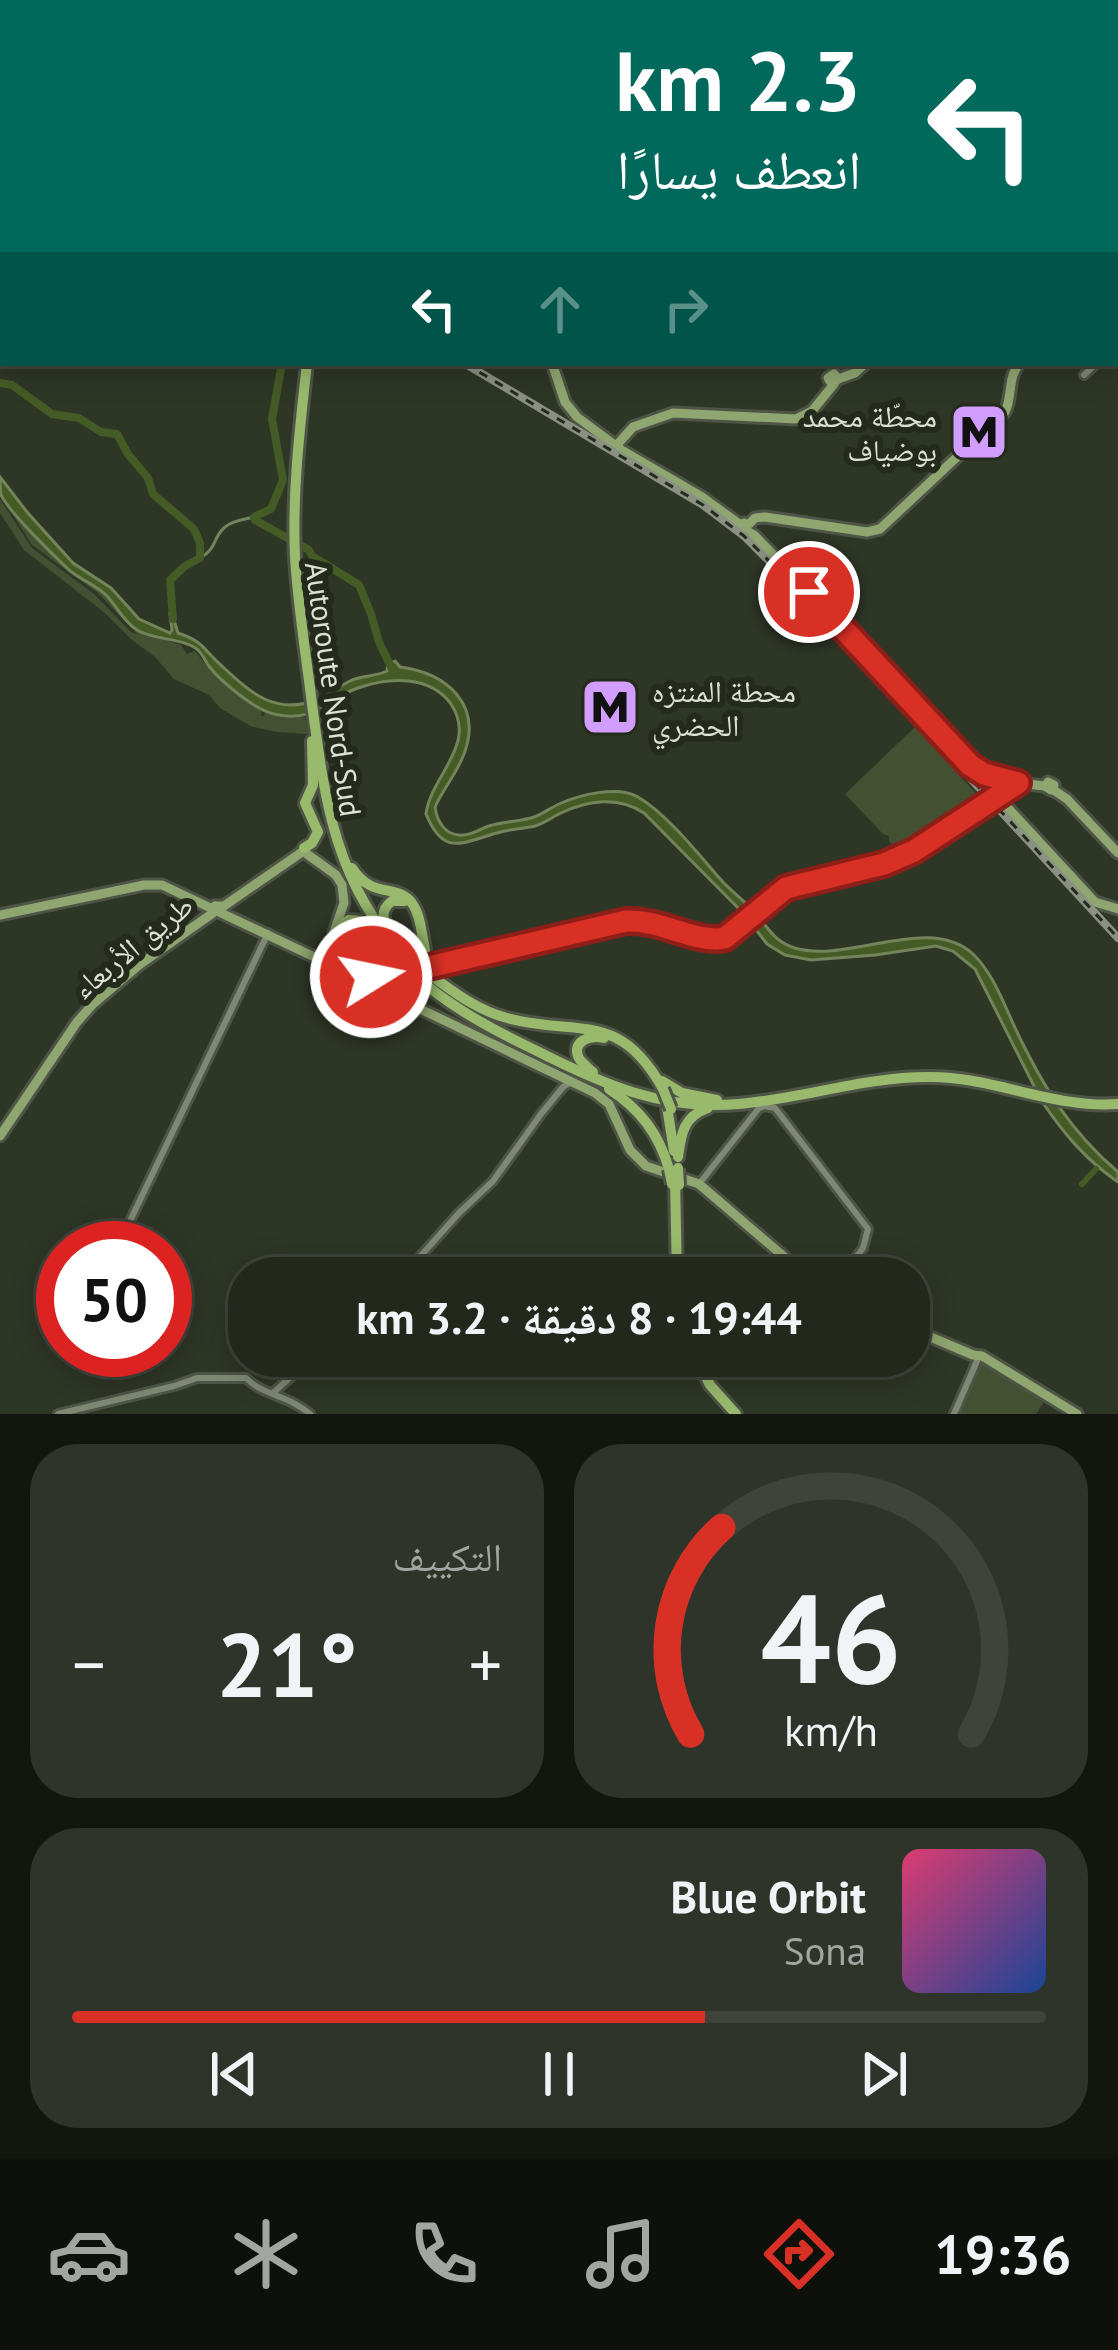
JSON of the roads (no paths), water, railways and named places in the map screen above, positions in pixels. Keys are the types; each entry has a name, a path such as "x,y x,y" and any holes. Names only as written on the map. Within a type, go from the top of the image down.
{"highway":[{"name":"Autoroute Nord-Sud","path":"304,366 293,442 293,556 323,810 338,861 357,901 417,964"},
{"name":"Autoroute Nord-Sud","path":"313,735 334,836 350,878 377,926 464,1007 578,1081 693,1106 796,1098 948,1075 1068,1101 1118,1100"},
{"path":"304,852 318,832 305,802 314,782 313,735"},
{"path":"321,769 351,866 374,910 417,964"},
{"path":"351,866 370,886 412,901 418,913 417,964"},
{"path":"390,933 385,908 392,901 407,902 416,914 423,956 417,964"},
{"path":"345,962 340,928 349,920 361,921 382,944 495,1015 591,1028 612,1036 667,1085 720,1103"},
{"path":"661,1089 630,1055 608,1040 594,1036 582,1041 578,1081 615,1093 641,1115 675,1173"},
{"path":"652,1071 669,1108 679,1257"},
{"path":"678,1257 675,1173 682,1132 698,1112 720,1103"},
{"path":"700,1377 727,1414"},
{"path":"705,1377 736,1414"}],"main road":[{"path":"554,366 568,407 614,444 746,524 944,738 988,777 1095,902 1118,908"},
{"path":"614,444 628,429 673,413 797,416 816,403 831,375 855,373 863,366"},
{"path":"746,524 765,517 867,532 880,529 1005,412 1017,366"},
{"path":"988,777 1014,786 1049,788 1067,800 1118,855"},
{"path":"988,777 991,788 1096,901 1118,908"},
{"path":"357,974 372,976 626,921 648,921 717,940 735,932 786,888 884,864 914,851 1014,786"},
{"path":"304,852 342,883 344,903 334,932 334,955 314,956"},
{"name":"طريق الأربعاء","path":"0,1136 99,997 215,910 304,852"},
{"path":"0,914 156,884 314,956 417,964"},
{"path":"235,899 225,909 236,918"},
{"path":"334,932 345,962 357,974 446,1021"},
{"path":"364,963 372,966 372,976 382,988 589,1087 613,1104 636,1151 651,1165 699,1184 784,1257"},
{"path":"382,988 380,978 417,964"},
{"path":"930,1338 1021,1380 1075,1414"}],"street":[{"path":"1084,375 1094,366"},
{"path":"130,1221 268,933"},
{"path":"420,1257 493,1181 541,1114 578,1081"},
{"path":"699,1184 759,1108 775,1108 868,1227 856,1257"},
{"path":"955,1414 979,1360"},
{"path":"273,1393 291,1377"},
{"path":"58,1414 196,1378 246,1378 310,1414"}],"waterway":[{"path":"281,366 272,419 283,480 271,509 255,520 359,585 394,673"},
{"path":"0,383 12,385 52,414 79,418 101,432 117,434 148,478 153,494 194,529 200,558 170,580 173,619"},
{"path":"200,558 228,525 254,517"},
{"path":"1082,1184 1096,1169"}],"railway":[{"path":"469,366 703,505 744,536 1118,938"}],"place":[{"name":"محطّة محمد بوضياف","path":"979,432"},
{"name":"محطة المنتزه الحضري","path":"610,707"}]}
